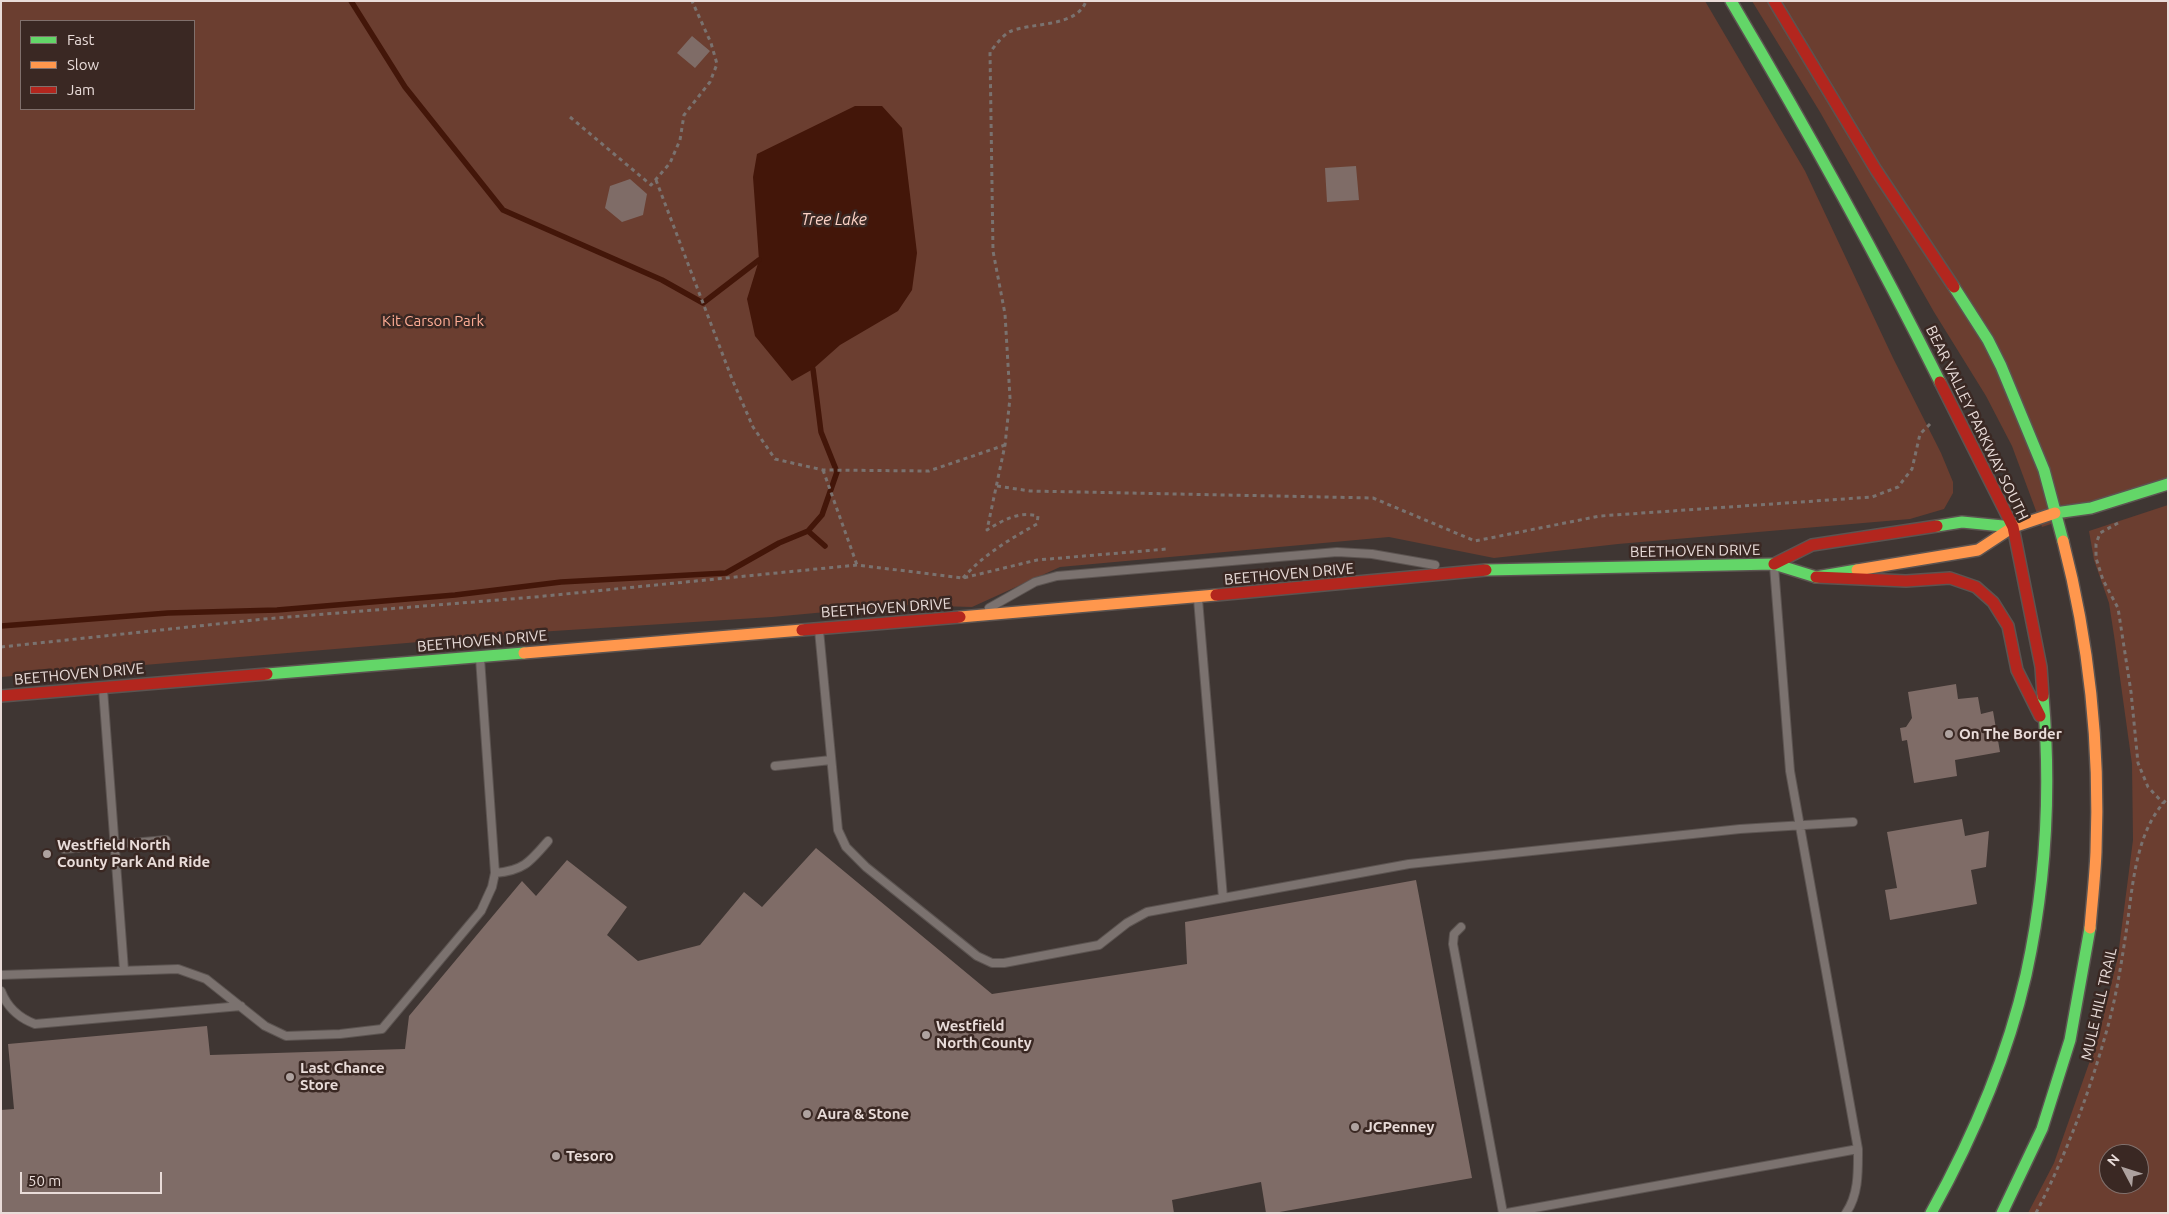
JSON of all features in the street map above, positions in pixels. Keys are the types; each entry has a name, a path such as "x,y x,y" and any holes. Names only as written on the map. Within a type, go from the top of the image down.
{"main road":[{"name":"BEAR VALLEY PARKWAY SOUTH","path":"1731,1 1805,125 1890,282 2013,527 2041,667 2048,756 2040,893 2026,975 2009,1034 1982,1108 1952,1175 1931,1213"},
{"path":"1774,1 1878,173 1989,341 2046,476 2081,623 2091,689 2096,749 2091,935 2077,1011 2058,1086 2036,1142 2002,1213"},
{"name":"BEETHOVEN DRIVE","path":"1,696 1198,598 1464,571 1774,564 1816,577 1978,550 2013,527 2056,513 2091,508 2168,484"},
{"name":"BEETHOVEN DRIVE","path":"1774,564 1812,545 1962,522 2013,527"},
{"path":"1816,577 1906,581 1950,578 1976,587 2001,611 2008,626 2017,670 2047,730"}],"lane":[{"path":"974,616 1035,582 1057,576 1337,552 1372,554 1464,571"},
{"path":"1774,564 1790,771 1858,1149 1858,1181 1855,1194 1846,1213"},
{"path":"1198,598 1223,898"},
{"path":"819,628 838,830 846,847 866,867 984,960 1004,963 1098,945 1127,922 1147,912 1409,864 1801,824 1853,822"},
{"path":"1,975 178,969 193,972 206,979 265,1026 286,1036 340,1034 382,1029 481,910 492,886 495,874 480,656"},
{"path":"102,687 124,970"},
{"path":"775,766 831,760"},
{"path":"64,849 166,840"},
{"path":"495,874 513,872 525,866 548,841"},
{"path":"1461,927 1454,934 1453,944 1503,1213"},
{"path":"1,991 6,1003 25,1020 35,1024 240,1006"},
{"path":"1507,1213 1858,1149"}],"path":[{"path":"570,116 652,185 670,163 680,140 684,115 710,82 717,64 711,43 692,1"},
{"path":"963,578 973,566 1009,539 1037,524 1038,516 1030,514 1008,518 987,530 1005,445 1010,398 1005,314 993,251 990,52 1008,32 1072,18 1084,6 1086,1"},
{"path":"656,180 732,379 753,427 775,459 824,470 929,471 1005,445"},
{"path":"997,486 1030,491 1373,498 1475,541 1600,516 1872,497 1898,487 1912,469 1920,434 1931,423"},
{"path":"824,470 857,565"},
{"path":"2118,523 2100,533 2096,544 2096,558 2103,580 2118,608 2131,692 2138,763 2148,787 2163,803"},
{"path":"1,647 264,619 545,596 857,565 963,578 1037,560 1166,549"},
{"name":"MULE HILL TRAIL","path":"2036,1213 2071,1139 2091,1086 2121,966 2139,852 2149,826 2168,798"}],"green space":[{"name":"Kit Carson Park","path":"1,1 1705,1 1805,171 1893,358 1941,453 1953,482 1953,493 1944,509 1910,519 1618,544 1494,558 1389,537 1060,567 972,607 902,605 772,617 538,632 1,677"},
{"path":"1752,1 2168,1 2168,485 2042,527 2012,446 1986,396 1934,312 1820,112"},
{"path":"2168,505 2168,1213 2028,1213 2054,1163 2099,1035 2118,956 2133,840 2132,764 2109,603 2094,560 2089,531"}],"water":[{"name":"Tree Lake","path":"855,106 882,106 902,128 917,253 912,290 898,311 840,345 813,369 792,381 755,336 747,299 759,260 753,177 757,154"}],"building":[{"path":"692,36 710,51 695,68 677,53"},
{"path":"1356,166 1359,200 1327,202 1325,168"},
{"path":"630,179 647,194 643,215 622,222 605,208 610,186"},
{"name":"On The Border","path":"1956,684 1958,699 1978,697 1981,714 1993,711 2000,752 1955,760 1957,776 1914,783 1907,740 1902,741 1900,728 1906,727 1912,718 1908,692"},
{"path":"1962,819 1965,836 1989,831 1986,867 1971,870 1977,904 1890,920 1885,890 1897,888 1887,832"},
{"name":"Westfield North County","path":"816,848 992,994 1187,964 1185,922 1416,880 1472,1178 1274,1213 1266,1213 1261,1182 1172,1200 1174,1213 1,1213 1,1110 14,1109 8,1044 207,1026 210,1055 405,1049 409,1016 522,881 536,896 567,860 627,907 607,935 638,961 700,945 744,892 762,907"}],"waterway":[{"path":"351,1 405,87 503,210 662,280 703,303 759,260"},
{"path":"1,626 168,613 277,610 455,595 561,582 726,573 779,543 808,531 822,515 837,472 821,432 813,369"},
{"path":"808,531 825,546"}],"traffic: fast":[{"path":"1731,1 1839,190 1940,382"},
{"path":"1954,287 1988,340 2001,366 2044,470 2063,541"},
{"path":"2055,513 2091,508 2168,484"},
{"path":"1937,526 1962,522 2013,527"},
{"path":"1486,570 1774,564 1816,577 1857,570"},
{"path":"267,674 524,653"},
{"path":"1931,1213 1987,1097 2009,1037 2026,975 2038,906 2045,836 2047,766 2043,696"},
{"path":"2002,1213 2042,1129 2070,1040 2090,928"}],"traffic: slow":[{"path":"1857,570 1978,550 2013,527 2055,513"},
{"path":"2063,541 2080,617 2091,695 2094,735 2097,813 2090,928"},
{"path":"960,617 1216,595"},
{"path":"524,653 802,630"}],"traffic: jam":[{"path":"1774,1 1876,170 1954,287"},
{"path":"1940,382 2013,527 2041,667 2043,696"},
{"path":"1774,564 1812,545 1937,526"},
{"path":"1216,595 1486,570"},
{"path":"1816,577 1906,581 1950,578 1976,587 1993,602 2008,626 2017,670 2040,716"},
{"path":"802,630 960,617"},
{"path":"1,696 267,674"}],"place":[{"name":"On The Border","path":"1949,734"},
{"name":"Westfield North County Park And Ride","path":"47,854"},
{"name":"Westfield North County","path":"926,1035"},
{"name":"Last Chance Store","path":"290,1077"},
{"name":"Aura & Stone","path":"807,1114"},
{"name":"JCPenney","path":"1355,1127"},
{"name":"Tesoro","path":"556,1156"}]}
